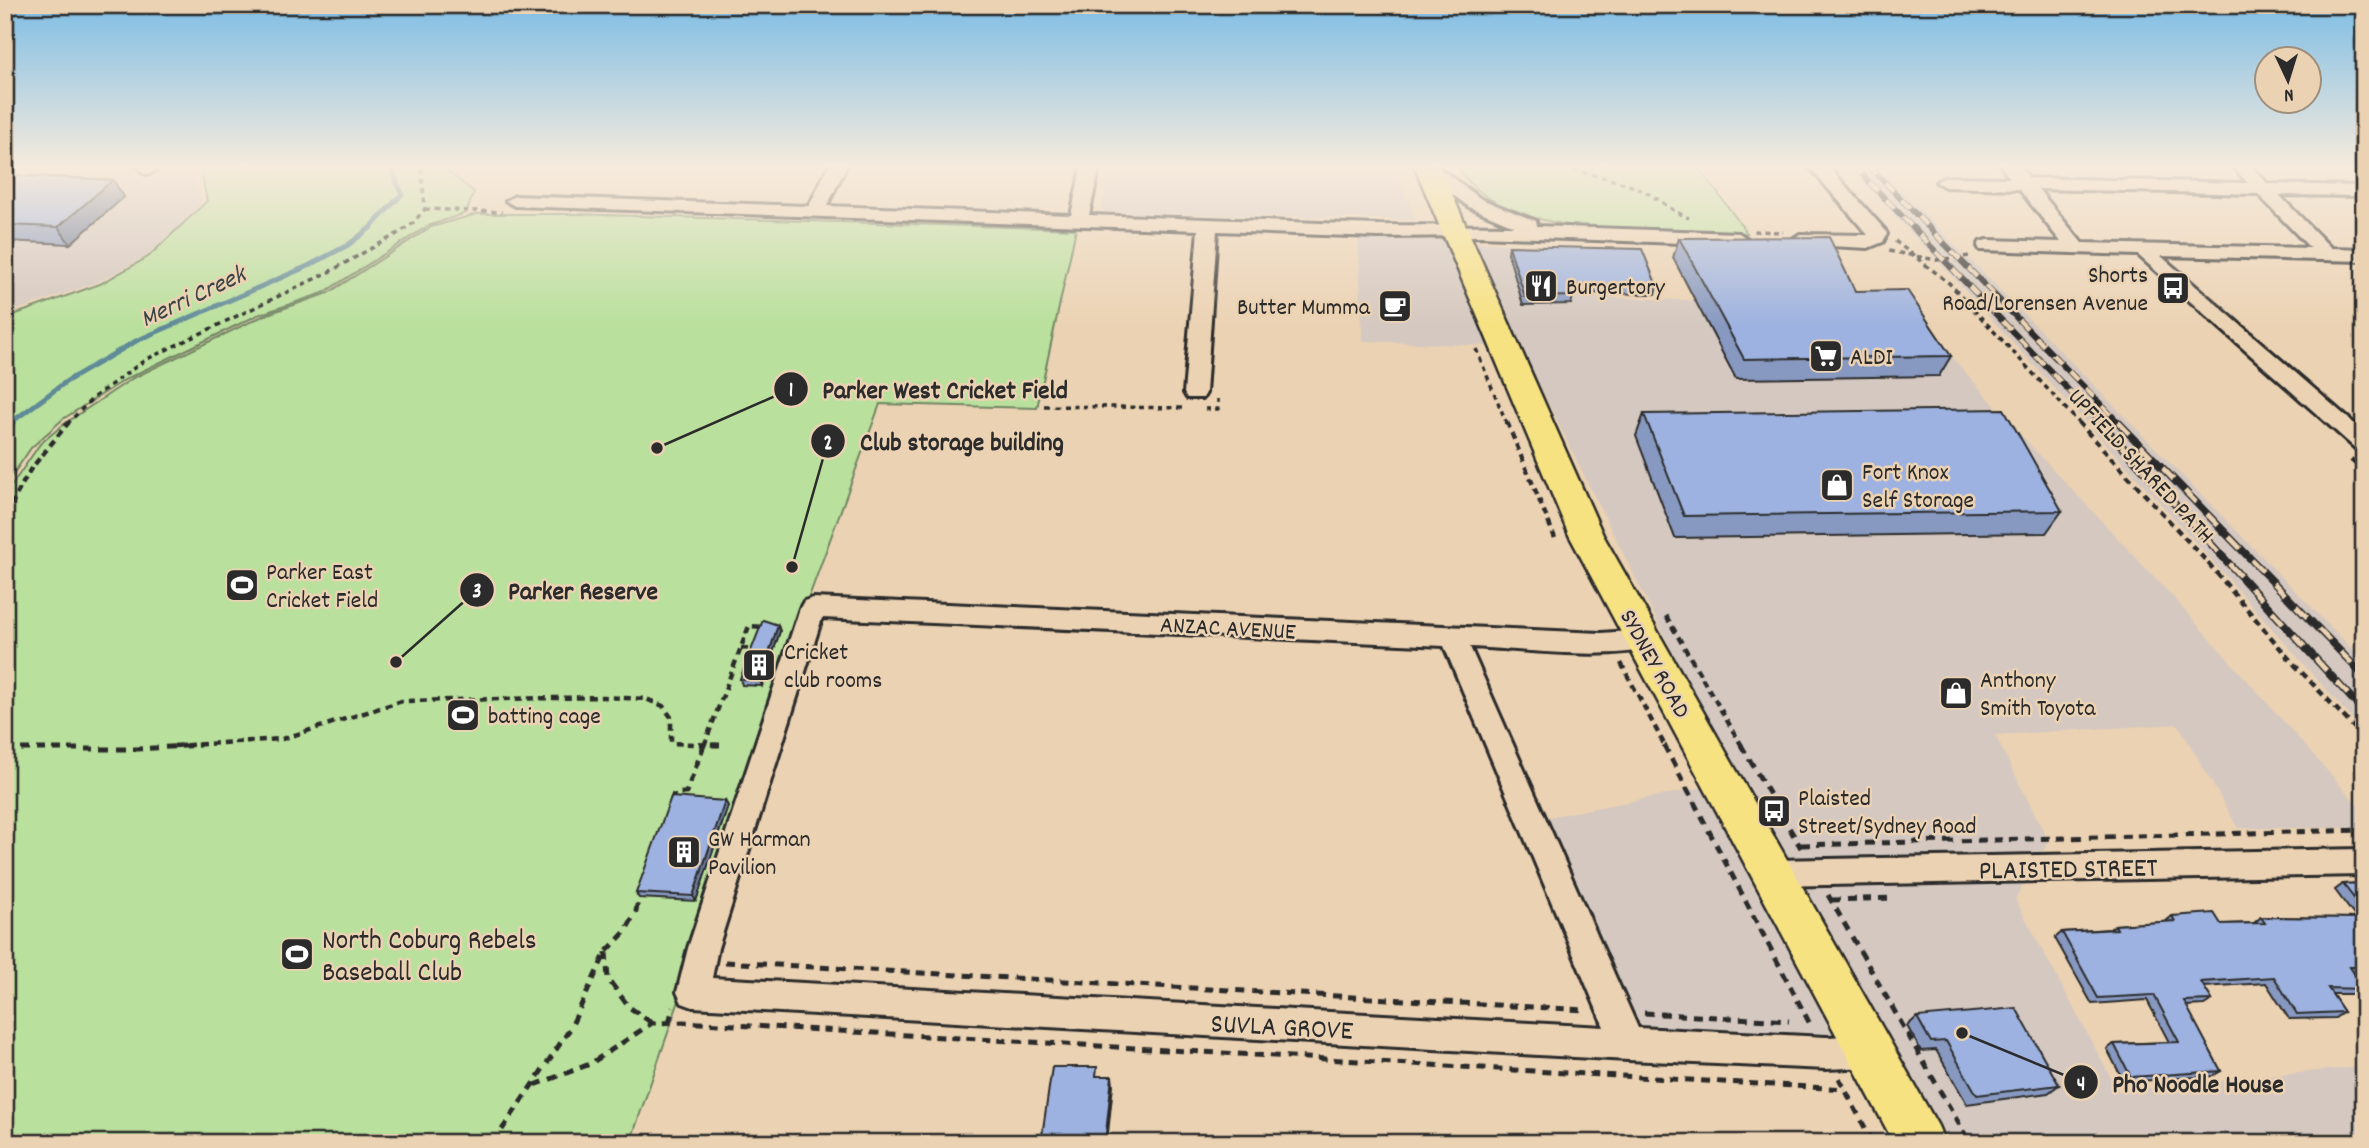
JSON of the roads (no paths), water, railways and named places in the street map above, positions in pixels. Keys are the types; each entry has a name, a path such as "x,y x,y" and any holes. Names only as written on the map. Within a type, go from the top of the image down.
{"highway":[{"name":"SYDNEY ROAD","path":"1449,219 1568,498 1922,1143"}],"street":[{"path":"1037,219 1753,239"},
{"path":"1512,219 1551,233"},
{"path":"1780,240 1861,242 1877,237 1876,230 1865,219"},
{"path":"2052,219 2076,248"},
{"path":"2291,219 2326,254"},
{"path":"1195,393 1208,225"},
{"path":"1469,268 1479,247 1486,242 1551,233"},
{"path":"1984,251 2076,248 2364,255"},
{"path":"2143,250 2359,436"},
{"name":"ANZAC AVENUE","path":"684,995 700,961 809,618 1610,643 1644,640"},
{"path":"1453,637 1629,1044"},
{"name":"PLAISTED STREET","path":"1773,873 2364,862"},
{"name":"SUVLA GROVE","path":"684,995 1629,1044 1826,1053 1871,1051"}],"waterway":[{"name":"Merri Creek","path":"9,424 67,381 136,341 308,266 348,245 379,219"},
{"name":"Merri Creek","path":"5,428 12,422"}],"railway":[{"path":"1904,219 2101,424"},
{"path":"1920,219 2120,424"},
{"path":"2100,422 2364,712"},
{"path":"2118,422 2364,676"}],"place":[{"name":"Burgertory","path":"1541,286"},
{"name":"Shorts Road/Lorensen Avenue","path":"2173,288"},
{"name":"Butter Mumma","path":"1395,306"},
{"name":"ALDI","path":"1826,356"},
{"name":"Parker West Cricket Field","path":"657,448"},
{"name":"Fort Knox Self Storage","path":"1837,485"},
{"name":"Club storage building","path":"792,567"},
{"name":"Parker East Cricket Field","path":"242,585"},
{"name":"Parker Reserve","path":"396,662"},
{"name":"Cricket club rooms","path":"759,665"},
{"name":"Anthony Smith Toyota","path":"1956,693"},
{"name":"batting cage","path":"463,715"},
{"name":"Plaisted Street/Sydney Road","path":"1774,811"},
{"name":"GW Harman Pavilion","path":"684,852"},
{"name":"North Coburg Rebels Baseball Club","path":"297,954"},
{"name":"Pho Noodle House","path":"1962,1033"}]}
